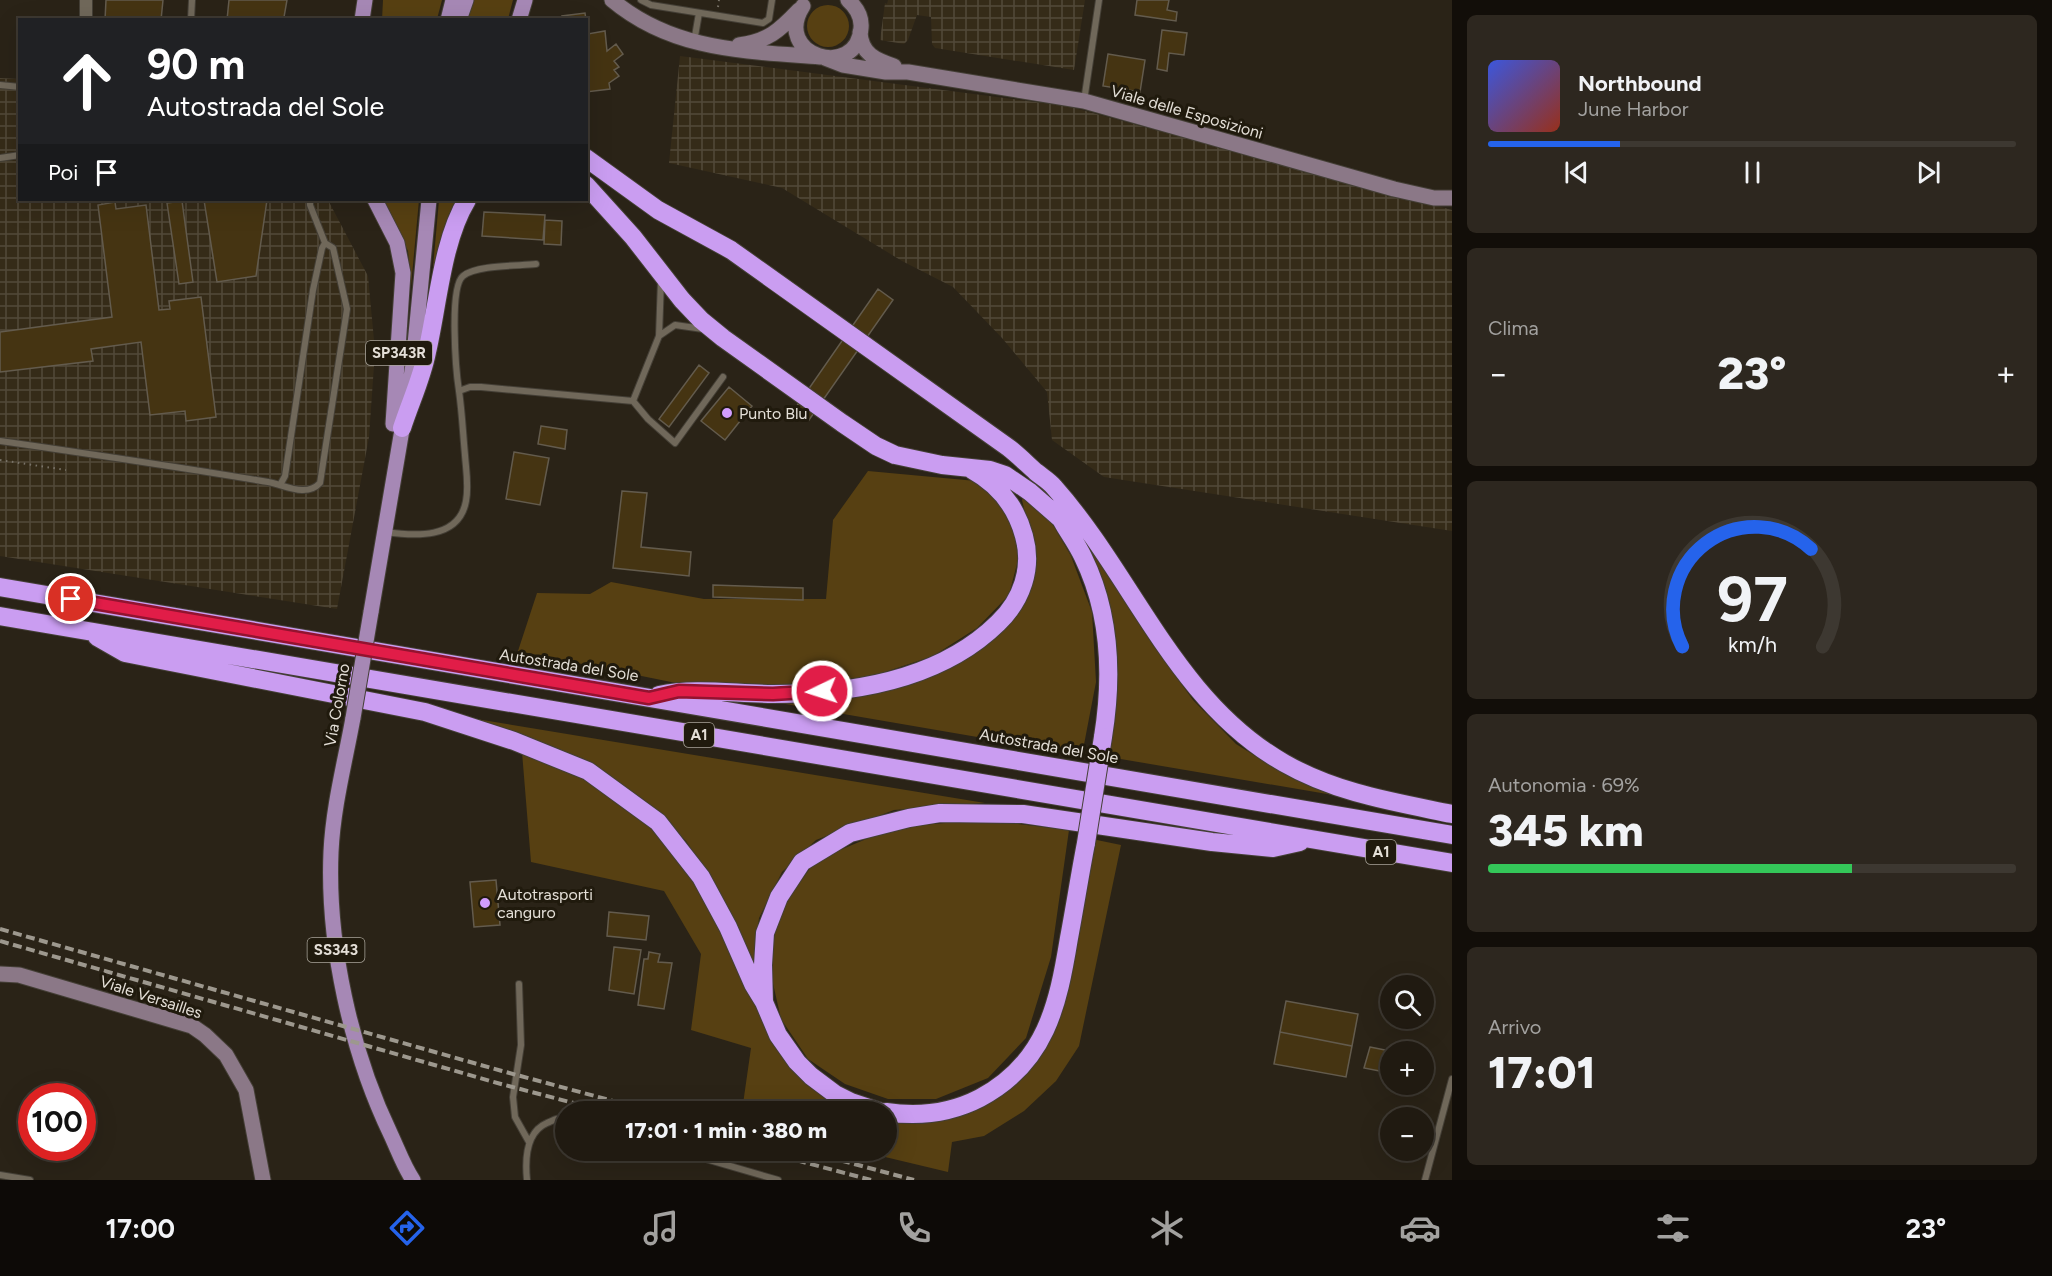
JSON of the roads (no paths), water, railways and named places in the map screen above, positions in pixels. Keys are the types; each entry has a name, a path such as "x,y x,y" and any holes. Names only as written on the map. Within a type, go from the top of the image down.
{"highway":[{"path":"588,160 663,213 731,250 1010,448 1049,482 1066,501 1186,676 1234,728 1273,756 1314,778 1382,800 1452,814"},
{"path":"588,187 625,227 682,300 712,330 876,446 907,458 990,470 1014,480 1062,520"},
{"path":"402,428 427,355 451,241 466,201"},
{"path":"586,201 625,227"},
{"path":"897,1113 922,1114 959,1107 976,1100 1002,1084 1019,1070 1033,1052 1049,1024 1060,991 1103,737 1110,672 1105,624 1088,567 1028,464"},
{"path":"649,698 679,691 773,694 857,687 910,675 944,661 976,642 1001,620 1014,603 1022,587 1028,558 1020,522 1007,498 994,485 966,468"},
{"name":"Autostrada del Sole","path":"0,587 1452,835"},
{"name":"A1","path":"0,616 1452,863"},
{"path":"88,631 125,653 425,712 514,741 588,771 658,822 701,877 728,927 753,984 783,1043 796,1062 811,1076 851,1101"},
{"path":"764,1002 765,933 779,897 802,862 850,832 940,813 1023,814 1212,842 1273,848 1310,840"}],"main road":[{"path":"364,18 365,0"},
{"path":"448,18 453,0"},
{"path":"460,18 466,0"},
{"path":"520,18 525,0"},
{"name":"SP343R","path":"376,201 398,243 403,273 398,378 386,485 388,512"},
{"name":"Via Colorno","path":"410,1177 376,1103 363,1066 338,962 332,923 330,880 333,822 353,718 417,332 429,201"}],"street":[{"path":"86,0 86,18"},
{"name":"Viale delle Esposizioni","path":"612,0 624,10 667,34 694,43 727,47 744,52 823,58 836,58 846,54 857,42 861,21 857,11 848,0"},
{"name":"Viale delle Esposizioni","path":"727,47 754,43 770,37 806,3"},
{"name":"Viale delle Esposizioni","path":"806,3 796,21 798,36 806,50 843,65 908,72 1083,101 1394,189 1425,196 1452,198"},
{"name":"Viale delle Esposizioni","path":"860,32 862,45 871,57 908,72"},
{"name":"Viale Versailles","path":"0,974 19,975 192,1026 205,1035 226,1055 246,1090 262,1180"}],"lane":[{"path":"191,18 192,0"},
{"path":"641,0 651,5 764,23 769,19 772,0"},
{"path":"1083,101 1100,0"},
{"path":"694,43 699,13"},
{"path":"0,85 18,87"},
{"path":"0,158 18,155"},
{"path":"0,441 146,461 305,491 313,489 320,483 346,309 333,248 325,243 310,201"},
{"path":"280,485 285,476 313,290 325,243"},
{"path":"385,531 411,535 431,534 451,526 461,516 466,502 467,484 456,368 455,312 459,279 472,271 536,264"},
{"path":"633,400 659,336 661,273"},
{"path":"659,336 675,325 712,330"},
{"path":"459,391 470,387 481,387 633,400 648,419 675,443 723,377"},
{"path":"519,984 520,1045 513,1097 515,1117 529,1142"},
{"path":"1425,1180 1452,1079"},
{"path":"527,1180 525,1165 529,1142 541,1126 555,1119"},
{"path":"713,1161 778,1180"},
{"path":"0,1175 30,1180"}],"railway":[{"path":"0,929 613,1101"},
{"path":"0,941 566,1101"},
{"path":"799,1161 871,1180"},
{"path":"843,1161 914,1180"}],"place":[{"name":"Punto Blu","path":"727,413"},
{"name":"Autotrasporti canguro","path":"485,903"}]}
